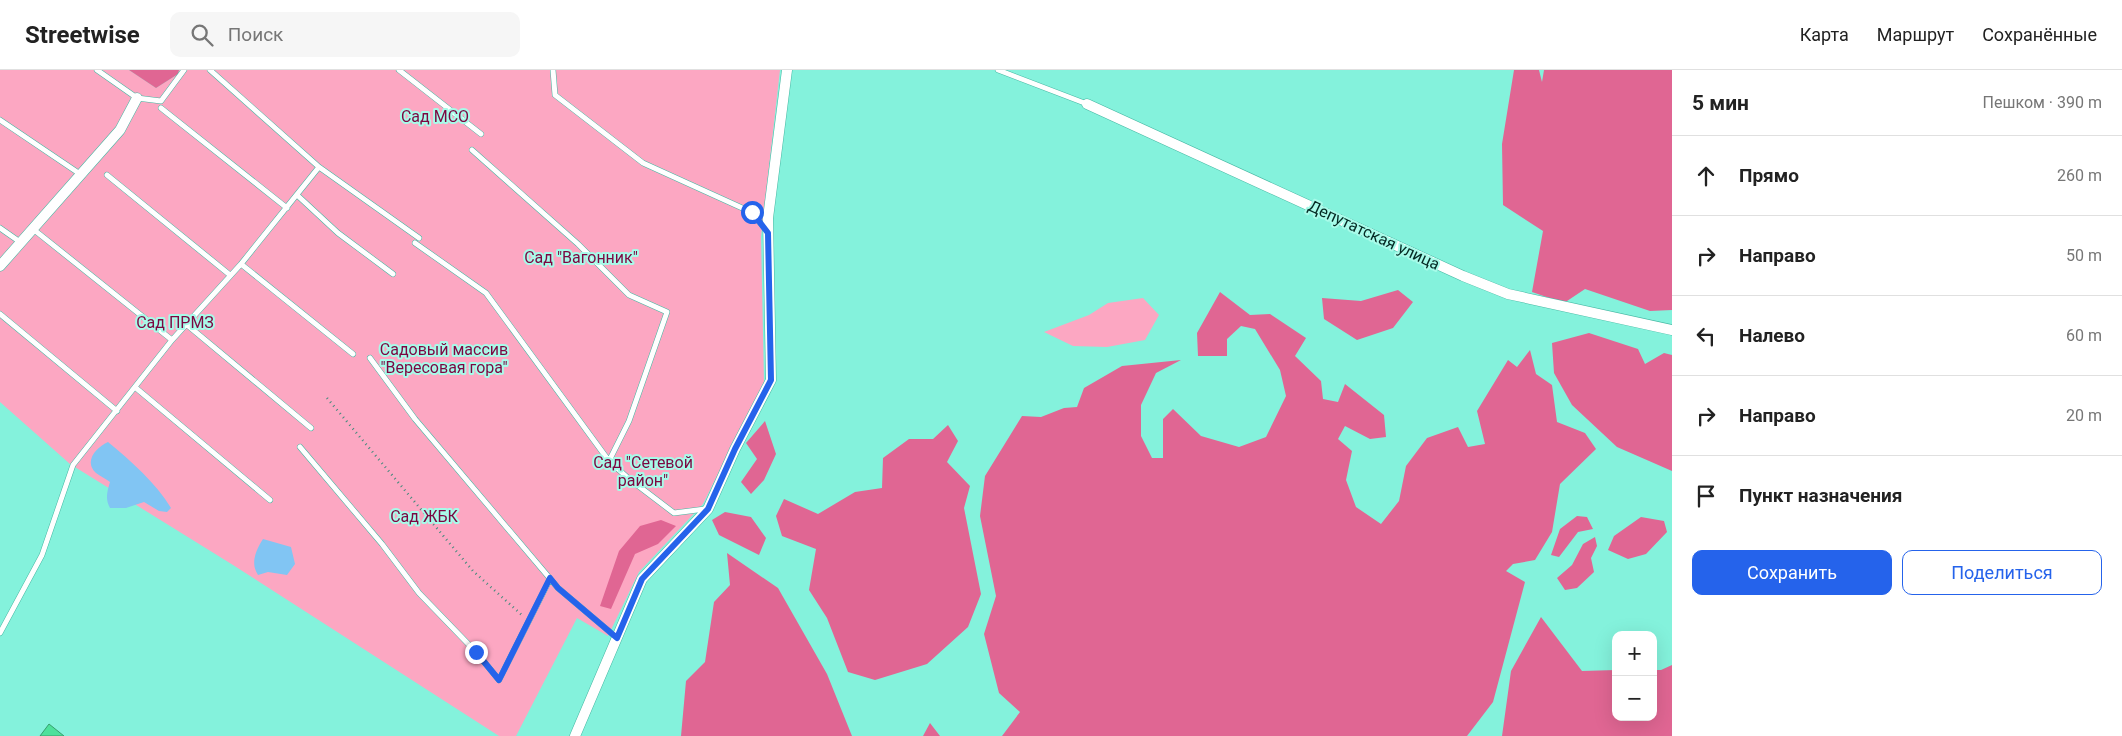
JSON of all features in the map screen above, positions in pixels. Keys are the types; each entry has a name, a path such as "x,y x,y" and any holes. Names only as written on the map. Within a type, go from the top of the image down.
{"street":[{"path":"575,736 642,579 708,509 735,449 771,380 768,218 787,70"},
{"path":"0,266 120,130 138,98"},
{"name":"Депутатская улица","path":"1087,104 1463,276 1508,294 1554,306 1672,330"}],"lane":[{"path":"97,70 138,98 161,101 184,70"},
{"path":"210,70 318,167 486,293 609,460 628,478 674,513 708,509"},
{"path":"399,70 481,134"},
{"path":"553,70 555,95 643,163 752,212 768,233"},
{"path":"998,70 1087,104"},
{"path":"161,108 287,208"},
{"path":"0,120 80,174"},
{"path":"472,150 578,244 629,295 666,312 629,421 609,460"},
{"path":"0,632 42,555 73,465 136,388 172,340 242,264 298,195 318,167"},
{"path":"107,175 230,275"},
{"path":"298,195 338,233 393,274"},
{"path":"0,228 20,242"},
{"path":"32,229 172,340"},
{"path":"242,264 353,354"},
{"path":"0,314 117,411"},
{"path":"186,324 311,428"},
{"path":"370,358 415,419 558,588 617,638"},
{"path":"136,388 270,500"},
{"path":"300,447 382,544 419,593 476,652 499,680 550,578"}],"path":[{"path":"328,398 473,571 529,621"}],"green space":[{"name":"Садовый массив \"Вересовая гора\"","path":"0,70 129,70 156,88 178,74 179,70 780,70 761,237 764,382 703,504 639,572 608,636 577,618 516,736 499,736 233,565 70,464 0,402"},
{"path":"1143,298 1159,315 1145,340 1107,347 1073,346 1044,332 1089,315 1108,303"}],"shaded area":[{"path":"129,70 179,70 178,74 156,88"},
{"path":"1514,70 1539,70 1542,82 1544,70 1672,70 1672,310 1650,311 1585,289 1564,303 1532,292 1543,231 1503,205 1502,144"},
{"path":"1398,290 1413,302 1393,328 1357,340 1324,319 1322,298 1361,301"},
{"path":"1220,292 1250,315 1270,314 1306,338 1295,356 1321,381 1323,399 1338,402 1345,384 1384,415 1386,437 1370,439 1345,426 1338,439 1352,451 1346,480 1356,507 1381,524 1399,501 1406,466 1427,438 1458,427 1468,447 1485,444 1477,411 1508,360 1517,367 1530,350 1536,374 1552,385 1557,422 1585,433 1596,449 1560,484 1552,532 1535,560 1513,564 1506,571 1525,582 1493,702 1467,736 1002,736 1020,712 999,693 984,634 996,596 980,516 985,476 1022,416 1041,417 1064,408 1077,407 1084,388 1122,366 1181,360 1156,373 1141,405 1141,436 1152,458 1163,458 1163,419 1173,409 1201,436 1239,447 1266,437 1286,396 1280,370 1255,329 1241,326 1227,339 1227,356 1198,356 1197,333"},
{"path":"1589,333 1638,349 1645,364 1664,353 1672,355 1672,471 1617,447 1572,405 1554,373 1552,343"},
{"path":"765,421 776,454 764,480 751,494 741,482 757,459 746,443"},
{"path":"948,425 958,441 947,462 970,486 964,508 981,594 968,627 927,664 875,680 848,672 827,618 809,590 816,549 782,536 776,516 784,499 818,514 855,492 882,488 883,458 909,439 933,439"},
{"path":"725,512 751,517 766,538 759,555 719,535 712,520"},
{"path":"1577,516 1587,517 1593,529 1578,532 1559,557 1551,555 1560,529"},
{"path":"1641,517 1664,521 1667,532 1646,554 1628,559 1608,550 1614,536"},
{"path":"661,520 676,526 658,544 635,554 611,609 600,606 619,551 640,526"},
{"path":"1595,537 1597,546 1591,558 1594,572 1577,588 1565,590 1557,578 1572,565 1583,544"},
{"path":"727,553 778,588 827,674 852,736 681,736 686,681 705,662 714,602 730,585"},
{"path":"1541,617 1582,671 1612,670 1612,721 1657,721 1657,670 1672,665 1672,736 1502,736 1511,671"},
{"path":"930,723 940,736 923,736"}],"water":[{"path":"108,442 151,481 171,508 167,512 159,511 144,502 126,508 110,508 107,502 107,495 110,482 96,473 91,464 91,459 96,451"},
{"path":"263,539 291,547 295,564 287,575 268,572 258,575 254,561 256,552"}],"building":[{"path":"49,724 64,736 40,736"}],"route":[{"path":"476,652 499,680 550,578 558,588 617,638 642,579 708,509 735,449 771,380 768,233 752,212"}],"park label":[{"name":"Сад МСО","path":"435,116"},
{"name":"Сад \"Вагонник\"","path":"581,257"},
{"name":"Сад ПРМЗ","path":"175,322"},
{"name":"Сад \"Сетевой район\"","path":"643,471"},
{"name":"Сад ЖБК","path":"424,516"}]}
